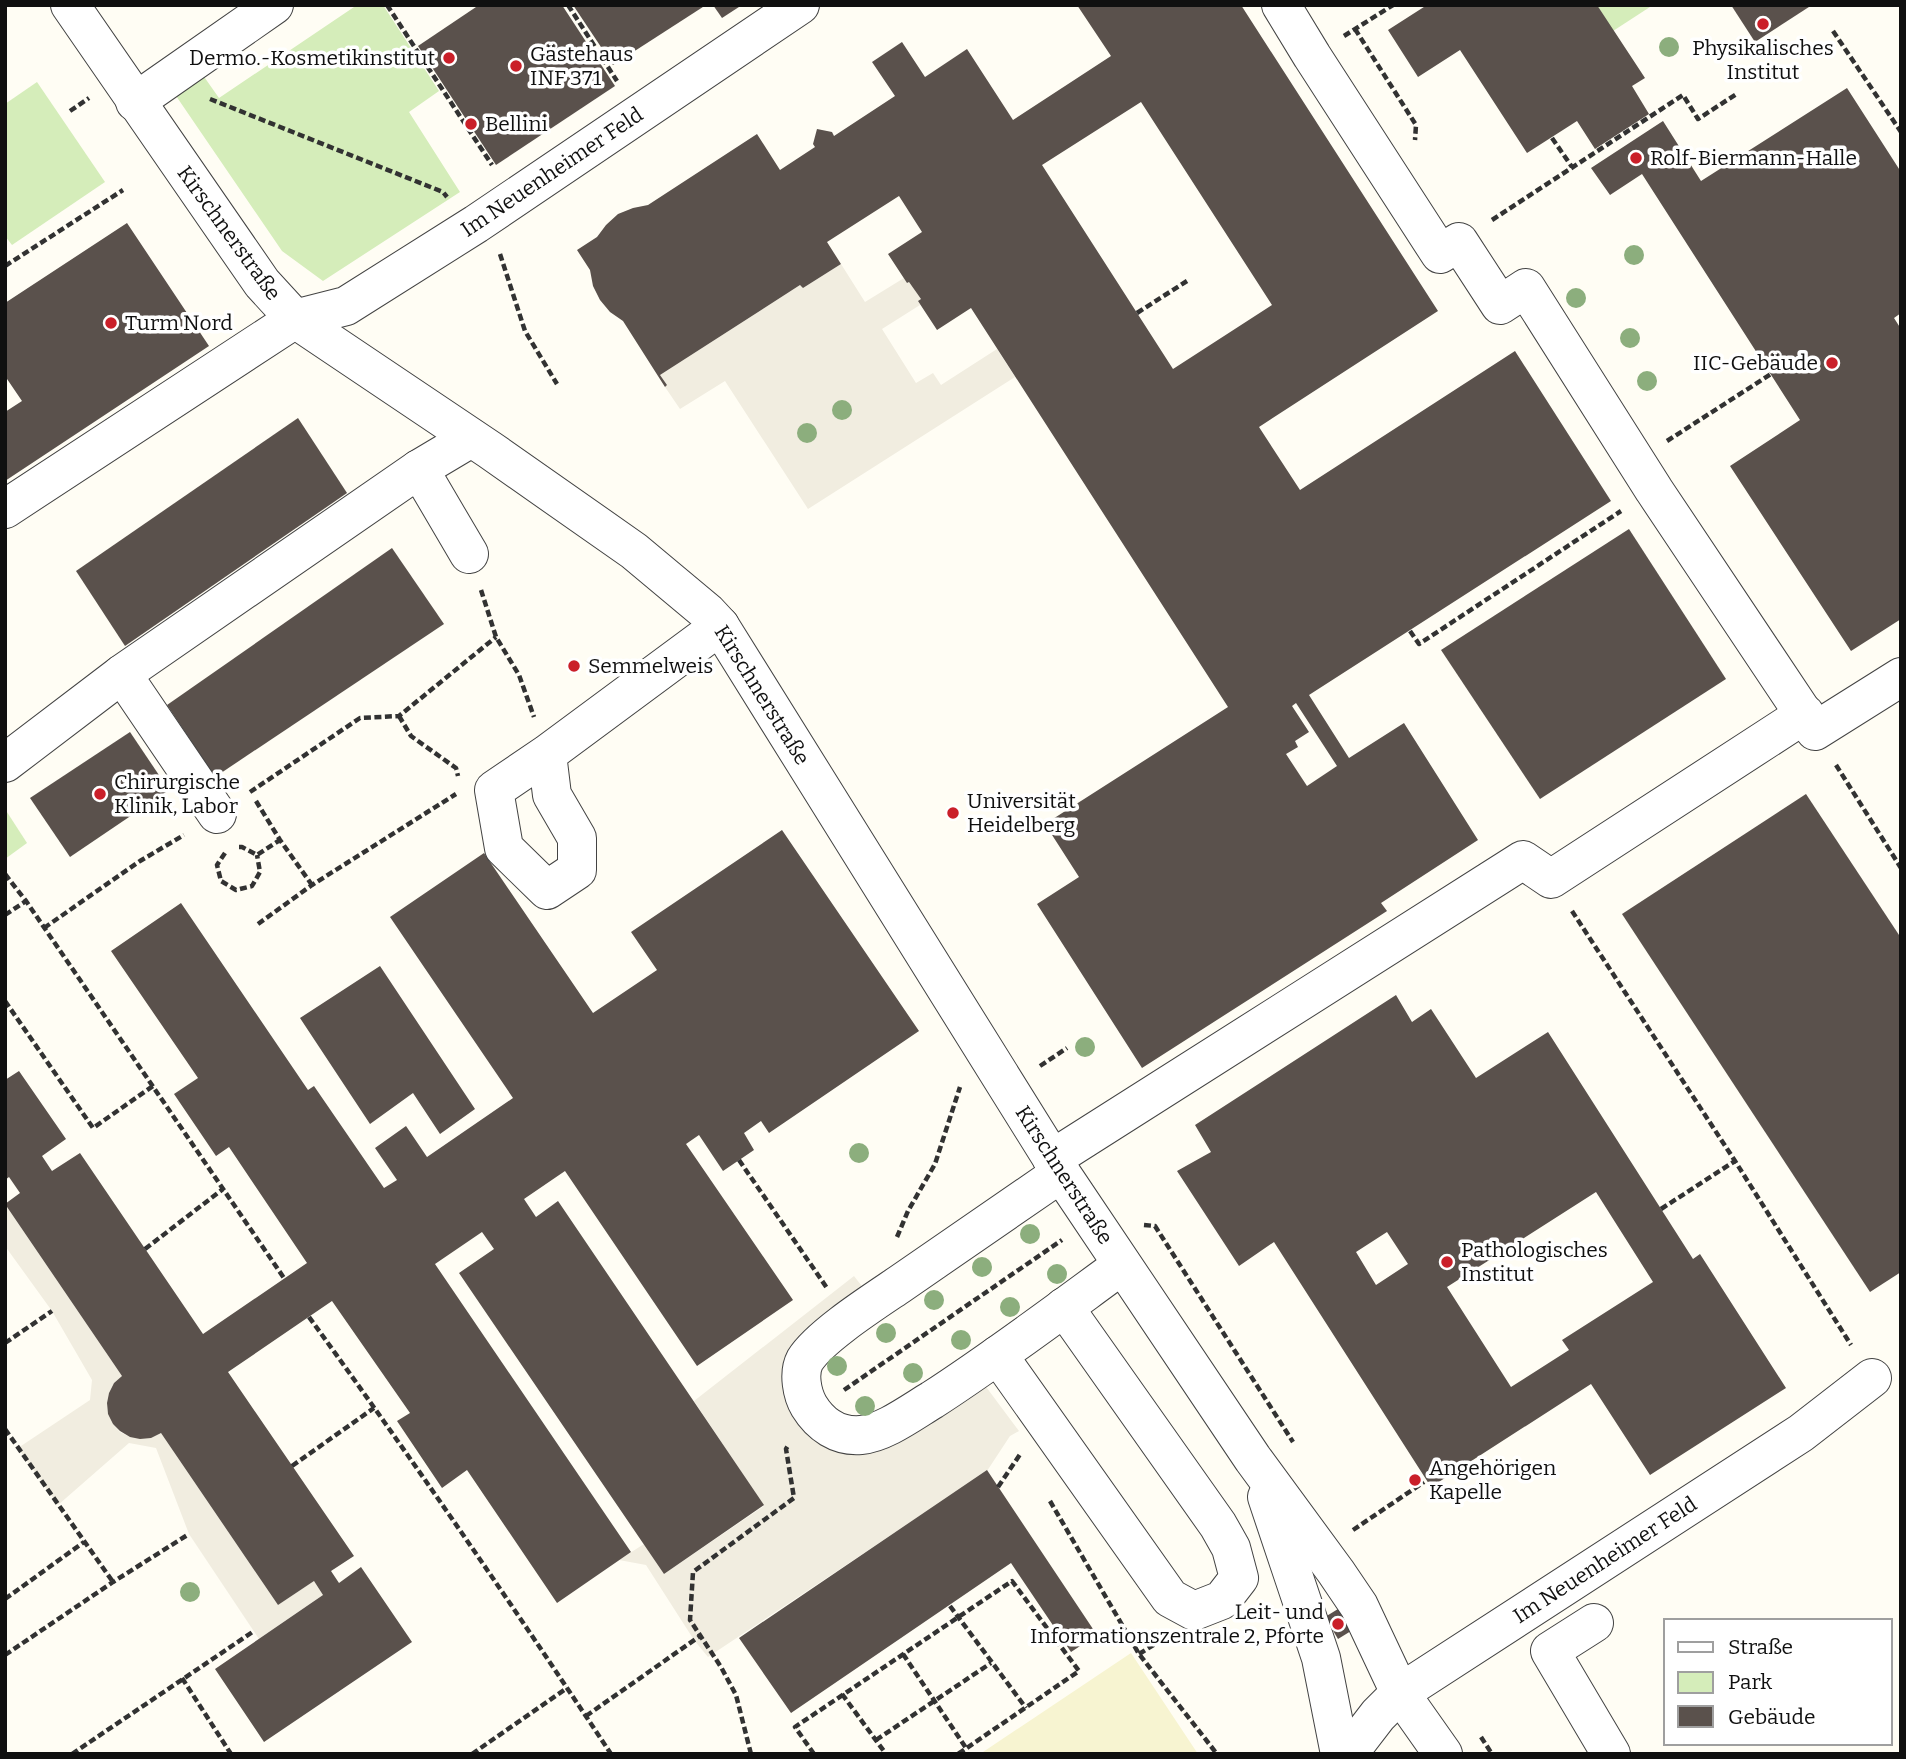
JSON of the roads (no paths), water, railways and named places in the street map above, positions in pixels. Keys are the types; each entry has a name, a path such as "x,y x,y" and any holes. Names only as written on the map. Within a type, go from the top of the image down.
{"street":[{"name":"Kirschnerstraße","path":"70,5 262,283 295,319 634,551 707,611 720,626 1056,1166 1254,1459 1359,1606 1400,1693 1443,1754"},
{"path":"135,102 274,5"},
{"name":"Im Neuenheimer Feld","path":"5,509 295,319 346,306 494,211 800,5"},
{"path":"1282,5 1440,254 1459,242 1500,305 1526,288 1645,475 1810,723"},
{"path":"5,763 122,674 419,469 471,438"},
{"path":"419,469 470,554"},
{"path":"547,754 552,795 577,838 577,870 547,890 503,848 478,790 547,754 720,626"},
{"path":"122,674 216,814"},
{"path":"1122,1265 998,1356 882,1429 861,1435 842,1433 825,1426 803,1396 804,1362 822,1342 870,1304 1056,1166 1523,860 1551,879 1810,723 1901,677"},
{"path":"998,1356 1170,1598 1194,1611 1222,1600 1239,1578 1231,1548 1218,1525 1064,1307"},
{"name":"Im Neuenheimer Feld","path":"1348,1754 1378,1715 1400,1693 1801,1433 1872,1378"},
{"name":"Kirschnerstraße","path":"1254,1459 1321,1658 1340,1754"},
{"path":"1254,1459 1275,1583 1303,1670 1330,1708"},
{"path":"1301,1597 1339,1577"},
{"path":"1594,1623 1550,1651 1611,1754"}],"place":[{"name":"Physikalisches Institut","path":"1763,24"},
{"name":"Dermo.-Kosmetikinstitut","path":"449,58"},
{"name":"Gästehaus INF 371","path":"516,66"},
{"name":"Bellini","path":"471,124"},
{"name":"Rolf-Biermann-Halle","path":"1636,158"},
{"name":"Turm Nord","path":"111,323"},
{"name":"IIC-Gebäude","path":"1832,363"},
{"name":"Semmelweis","path":"574,666"},
{"name":"Chirurgische Klinik, Labor","path":"100,794"},
{"name":"Universität Heidelberg","path":"953,813"},
{"name":"Pathologisches Institut","path":"1447,1262"},
{"name":"Angehörigen Kapelle","path":"1415,1480"},
{"name":"Leit- und Informationszentrale 2, Pforte","path":"1338,1624"}]}
